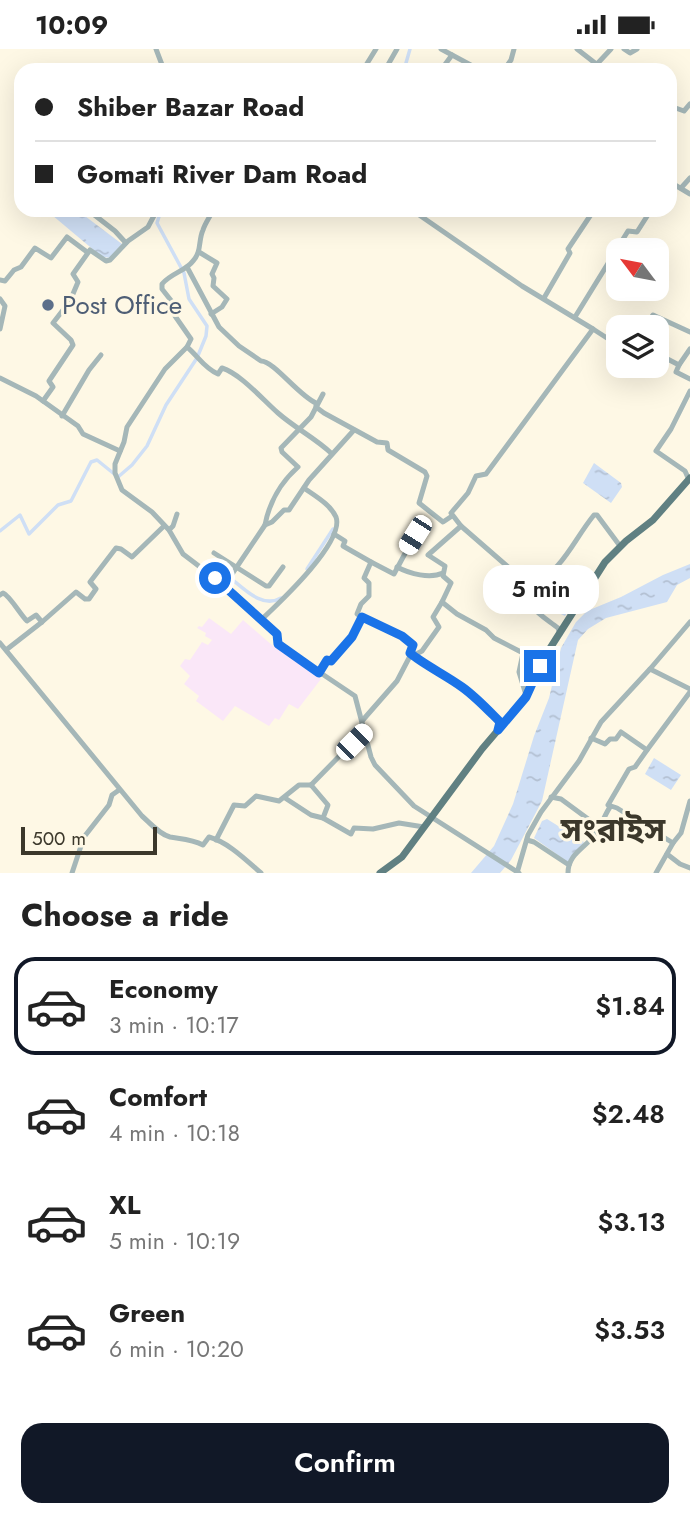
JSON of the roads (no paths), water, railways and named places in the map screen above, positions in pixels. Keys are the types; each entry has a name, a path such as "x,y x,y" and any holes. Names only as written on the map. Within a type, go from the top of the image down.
{"main road":[{"path":"380,873 398,862 482,749 526,697 540,666 605,562 620,546 653,520 689,479"}],"street":[{"path":"441,49 467,63"},
{"path":"577,49 596,63"},
{"path":"598,63 611,49"},
{"path":"625,49 630,53 636,49"},
{"path":"446,63 452,55"},
{"path":"681,188 690,177"},
{"path":"677,186 690,194"},
{"path":"97,217 115,230 126,243"},
{"path":"43,401 53,387 49,381 73,345 54,321 71,299 78,282 73,274 87,253 92,251 108,261 148,227 153,217"},
{"path":"209,217 202,230 199,252 194,260 166,280 162,288 176,306 174,315 191,339 166,369 125,432 114,467 121,488 152,512 167,528 183,554 224,586 277,634 278,644 355,696 374,763 412,804 517,871 533,825 579,761 601,722 690,622"},
{"path":"422,217 522,286 606,337"},
{"path":"544,298 570,253 568,249 589,217"},
{"path":"575,317 628,231 636,233 647,217"},
{"path":"0,280 5,281 14,270 21,267 35,248 51,258 68,237 87,253"},
{"path":"199,252 217,263 212,274 213,286 227,299 222,307 211,314"},
{"path":"183,269 219,327 239,346 261,361 267,361 301,394 316,403 316,407 377,442 387,443 388,450 425,472 427,476 419,503 443,522 452,516 451,513 477,477 486,474 593,329"},
{"path":"0,299 5,306 0,329"},
{"path":"669,323 690,332"},
{"path":"187,347 212,371 218,374 224,368 233,372 278,413 316,439 331,453"},
{"path":"690,349 676,372 690,379"},
{"path":"62,416 101,355"},
{"path":"669,360 679,365"},
{"path":"0,378 30,392 78,426 83,434 120,451"},
{"path":"689,479 687,473 656,450 671,429 690,391"},
{"path":"224,586 265,525 268,509 288,477 298,467 281,450 316,407 323,394"},
{"path":"265,525 284,510 289,510 331,453 354,430"},
{"path":"261,620 303,580 334,534 337,519 330,508 304,488"},
{"path":"6,650 76,592 89,599 96,590 90,582 116,548 121,548 132,557 173,526 177,514"},
{"path":"560,634 558,628 531,606 528,593 530,586 565,561 579,534 594,515 597,515 620,546"},
{"path":"452,516 530,586"},
{"path":"362,721 397,681 412,656 422,651 439,627 433,617 451,584 443,576 445,566 428,554 461,526"},
{"path":"334,534 345,541 342,546 391,574 415,535"},
{"path":"214,553 268,586 283,567"},
{"path":"371,562 364,577 369,583 369,595 357,612 402,636 413,645 410,653 412,656"},
{"path":"397,567 432,578 443,573"},
{"path":"0,595 8,595 14,607 27,621 36,615 42,622"},
{"path":"442,602 494,638 523,653 519,672 526,697"},
{"path":"319,673 327,660 331,661 352,637 362,617"},
{"path":"0,643 142,816 166,835 184,840 193,839 203,845 209,837 216,840 261,873"},
{"path":"412,656 427,663 477,699 500,722 498,730"},
{"path":"568,873 575,854 593,837 610,807 608,804 629,769 635,768 690,691 650,669"},
{"path":"216,840 233,805 245,806 256,796 279,801 299,785 311,785 364,731"},
{"path":"591,738 605,744 610,739 616,739 621,732 647,750"},
{"path":"311,785 328,805 323,818"},
{"path":"72,873 84,837 109,805 112,795 119,790"},
{"path":"551,797 561,799 598,827"},
{"path":"285,798 311,815 323,818 351,834 354,828 373,829 399,823 424,827"},
{"path":"656,873 682,832 681,825 690,800"},
{"path":"610,807 617,808 673,843"},
{"path":"527,840 569,865"},
{"path":"667,854 680,865 690,868"}],"water":[{"path":"54,217 86,217 122,244 111,258 102,257"},
{"path":"594,463 621,483 622,487 611,503 583,483"},
{"path":"690,564 690,578 677,585 667,602 606,618 588,629 578,640 542,801 511,860 500,873 471,873 494,846 513,804 549,698 561,648 576,622 587,611"},
{"path":"567,576 578,585 579,592 565,616 550,609 552,603 546,600 549,593 553,598 562,589 560,582"},
{"path":"562,584 555,594 551,591 554,587"},
{"path":"654,758 681,775 671,790 645,774"},
{"path":"547,819 584,842 569,863 534,838 542,821"}],"waterway":[{"path":"406,63 410,49"},
{"path":"0,531 20,515 29,534 58,505 71,501 91,462 97,460 118,477 132,465 147,446 166,405 197,358 207,326 189,299 184,273 157,223 159,217"},
{"path":"307,569 333,529"},
{"path":"234,581 262,600 275,601 281,598"}],"place":[{"name":"Post Office","path":"48,305"}],"district":[{"name":"সংরাইস","path":"613,829"}]}
